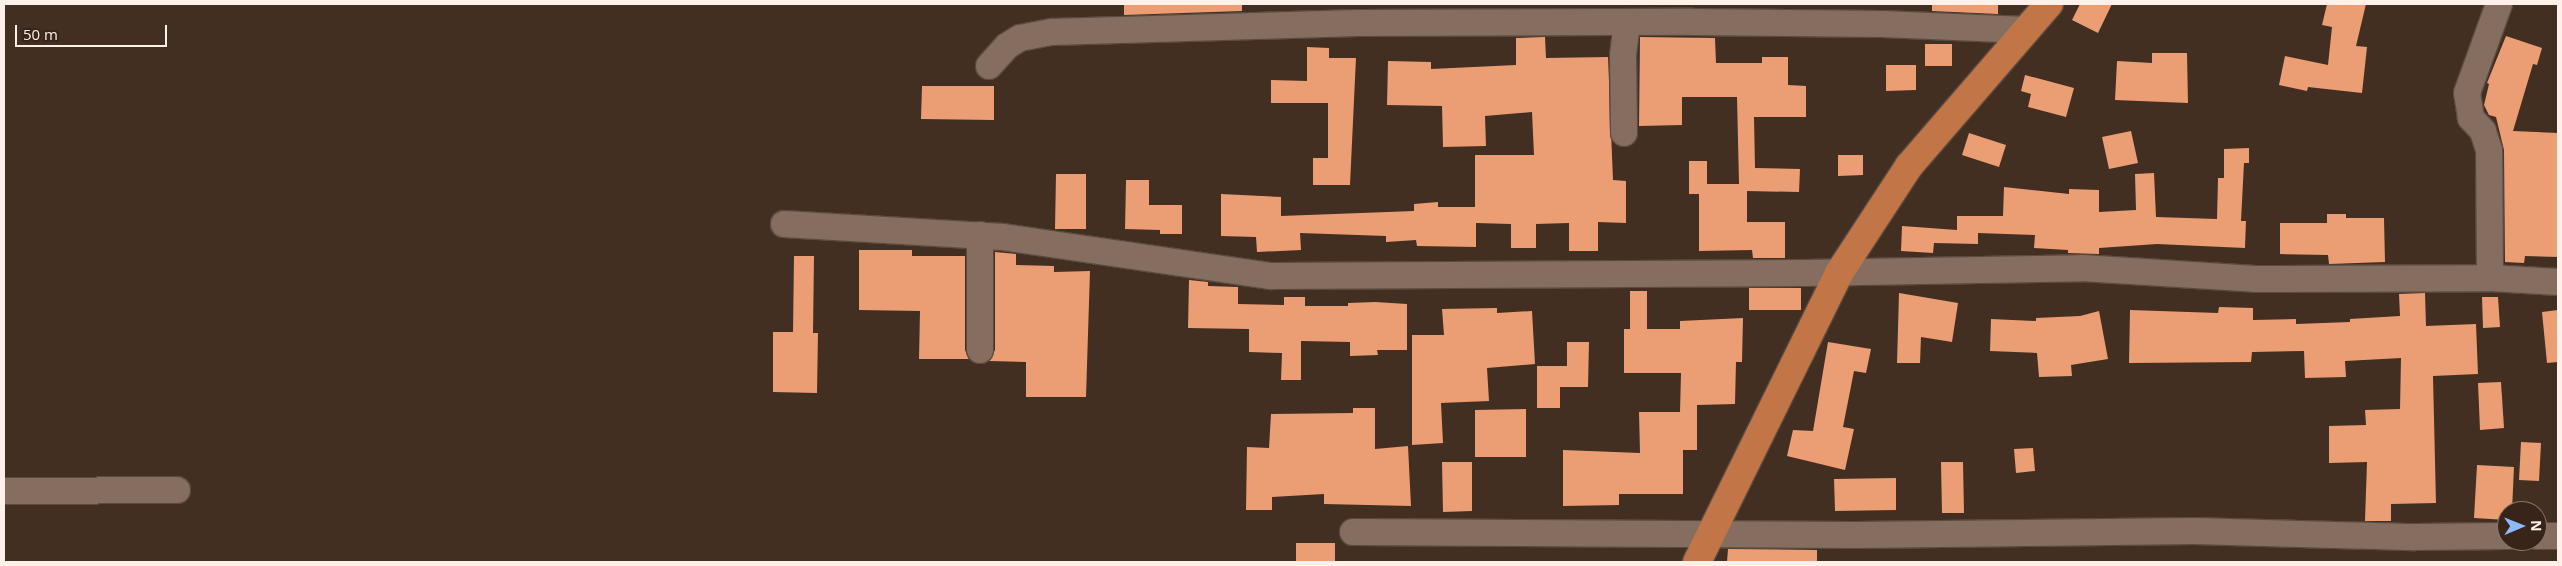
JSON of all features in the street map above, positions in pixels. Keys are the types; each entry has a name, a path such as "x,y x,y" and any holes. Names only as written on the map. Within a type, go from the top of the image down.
{"main road":[{"path":"1698,562 1839,273 1909,166 2049,4"}],"street":[{"path":"1261,4 1275,26"},
{"path":"2490,278 2489,150 2483,131 2471,118 2466,93 2499,4"},
{"path":"989,66 1007,46 1032,34 1275,26 1384,14 1627,22 1692,13 1883,14 2028,30"},
{"path":"1624,133 1623,55 1627,22"},
{"path":"784,224 980,235 1270,276 1839,273 2082,268 2256,279 2490,278 2558,282"},
{"path":"980,235 980,350"},
{"path":"4,491 177,490"},
{"path":"1353,532 1712,535 2194,531 2497,536"}],"building":[{"path":"1124,4 1242,4 1242,11 1124,15"},
{"path":"1932,4 1998,4 1998,14 1932,11"},
{"path":"2080,4 2112,4 2098,33 2072,20"},
{"path":"2327,4 2366,4 2356,46 2367,47 2362,93 2308,87 2307,91 2279,85 2285,56 2328,65 2332,27 2322,25"},
{"path":"2506,36 2542,48 2537,65 2533,64 2513,131 2558,133 2558,257 2525,256 2524,263 2505,262 2504,150 2496,117 2489,115 2484,105 2489,84 2487,83"},
{"path":"1545,37 1546,58 1608,57 1613,180 1626,181 1626,223 1598,222 1598,251 1569,251 1569,223 1536,224 1536,248 1511,248 1511,224 1476,223 1476,247 1417,246 1416,240 1386,242 1386,236 1300,233 1301,250 1257,252 1256,237 1221,236 1221,194 1281,197 1281,216 1414,211 1414,204 1438,202 1438,207 1475,207 1475,155 1534,155 1532,112 1485,116 1486,146 1443,147 1442,106 1387,105 1388,61 1431,62 1431,69 1516,65 1516,38"},
{"path":"1640,37 1715,38 1716,63 1762,63 1762,57 1788,57 1788,85 1806,86 1806,117 1754,117 1755,168 1800,169 1799,192 1747,191 1747,222 1785,222 1785,258 1753,258 1752,250 1699,251 1699,194 1689,194 1689,161 1707,161 1707,184 1739,184 1737,97 1682,97 1682,125 1639,126"},
{"path":"1925,44 1952,44 1952,66 1925,66"},
{"path":"1307,47 1329,48 1329,58 1356,58 1350,185 1313,185 1313,158 1328,158 1328,103 1271,103 1271,80 1307,81"},
{"path":"2152,53 2187,53 2188,103 2115,100 2117,61 2152,63"},
{"path":"1886,65 1916,65 1916,90 1886,91"},
{"path":"2025,75 2074,88 2066,117 2028,107 2031,94 2021,91"},
{"path":"922,86 994,86 994,120 921,119"},
{"path":"2131,131 2138,163 2109,169 2102,137"},
{"path":"1969,133 2006,145 1999,167 1962,155"},
{"path":"2249,148 2249,163 2244,163 2241,221 2246,221 2245,248 2157,244 2099,248 2099,254 2068,253 2068,250 2034,248 2035,235 1978,233 1978,244 1934,243 1933,253 1901,251 1902,226 1957,230 1957,216 2003,216 2004,187 2069,194 2069,189 2099,190 2099,212 2136,210 2135,174 2154,173 2156,217 2217,219 2218,178 2224,178 2224,149"},
{"path":"1838,155 1863,155 1863,175 1838,176"},
{"path":"1056,174 1086,174 1086,229 1055,229"},
{"path":"1126,180 1149,180 1149,205 1182,205 1182,234 1160,234 1160,230 1125,229"},
{"path":"2327,214 2346,214 2346,218 2384,218 2385,262 2329,264 2328,255 2280,254 2280,223 2327,223"},
{"path":"859,250 912,250 912,256 965,256 965,350 969,359 919,359 920,311 859,310"},
{"path":"995,252 1016,254 1016,265 1054,266 1054,272 1090,271 1086,397 1026,397 1026,362 989,361 995,350"},
{"path":"794,256 814,256 813,333 818,333 817,393 773,392 773,332 793,332"},
{"path":"1189,280 1208,282 1208,286 1238,287 1238,304 1284,305 1284,297 1305,297 1305,306 1348,306 1348,303 1375,302 1407,304 1407,350 1377,350 1378,355 1350,356 1350,342 1301,341 1301,380 1281,380 1282,353 1249,352 1249,329 1188,328"},
{"path":"1749,288 1801,288 1801,310 1749,310"},
{"path":"1630,291 1647,291 1647,329 1680,329 1680,321 1743,318 1742,362 1736,362 1735,404 1697,405 1697,450 1683,450 1683,494 1619,494 1619,505 1563,506 1563,450 1640,453 1639,412 1680,412 1681,373 1624,373 1624,329 1630,329"},
{"path":"1899,293 1958,303 1952,342 1921,337 1920,363 1897,363"},
{"path":"2425,293 2426,326 2476,324 2478,374 2433,376 2436,503 2391,504 2391,521 2365,521 2367,462 2329,463 2329,426 2366,425 2365,410 2400,409 2401,358 2345,361 2346,377 2305,378 2304,351 2252,352 2251,362 2129,363 2130,310 2218,313 2219,307 2253,308 2253,320 2296,319 2296,324 2350,322 2350,319 2400,316 2399,294"},
{"path":"2482,297 2498,297 2500,327 2483,328"},
{"path":"1497,308 1497,313 1532,311 1535,364 1487,368 1489,401 1441,403 1443,443 1412,445 1412,335 1444,335 1442,309"},
{"path":"2558,310 2558,362 2547,363 2542,312"},
{"path":"2099,311 2108,359 2071,365 2072,376 2039,377 2037,353 1990,351 1991,319 2036,321 2036,318 2080,316"},
{"path":"1567,342 1589,342 1588,387 1560,387 1560,408 1537,408 1537,366 1567,366"},
{"path":"1828,342 1871,349 1866,373 1854,371 1843,427 1854,429 1845,470 1787,456 1793,430 1813,431"},
{"path":"2501,382 2504,428 2480,430 2478,383"},
{"path":"1353,408 1375,408 1375,449 1408,446 1411,506 1324,504 1324,494 1272,497 1272,510 1246,510 1247,447 1269,448 1271,414 1353,413"},
{"path":"1526,409 1526,457 1475,457 1475,410"},
{"path":"2521,442 2541,443 2539,481 2519,480"},
{"path":"2033,448 2035,471 2016,473 2014,449"},
{"path":"1442,462 1472,462 1472,511 1443,512"},
{"path":"1941,462 1963,462 1964,513 1942,513"},
{"path":"2477,465 2514,467 2512,501 2497,501 2497,519 2474,518"},
{"path":"1896,478 1896,510 1835,511 1834,479"},
{"path":"1296,543 1335,543 1335,562 1296,562"},
{"path":"1728,549 1817,550 1817,562 1727,562"}]}
